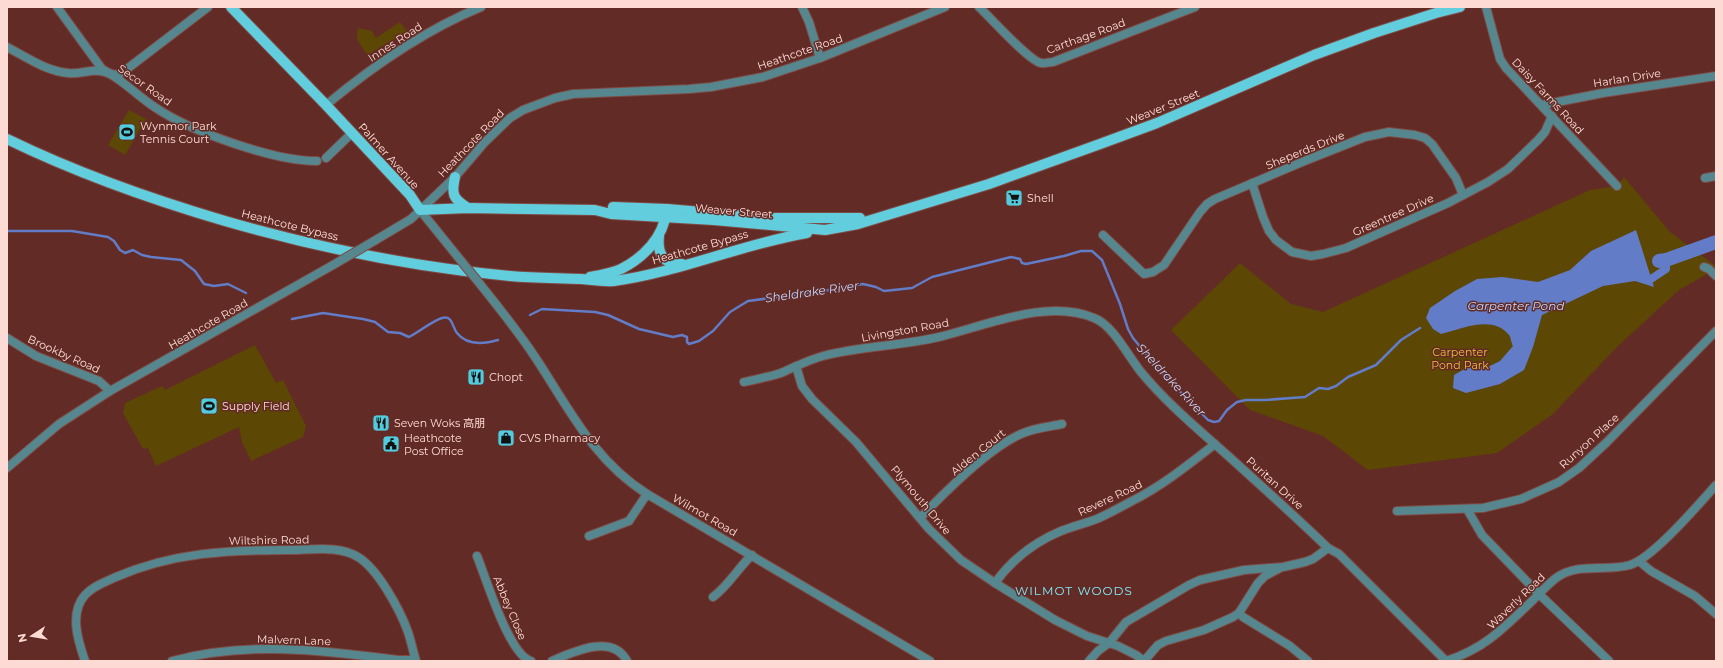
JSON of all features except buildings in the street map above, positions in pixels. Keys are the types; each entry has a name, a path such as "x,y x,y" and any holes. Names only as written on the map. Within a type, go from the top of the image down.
{"main road":[{"name":"Palmer Avenue","path":"231,7 326,105 410,195 420,210"},
{"name":"Weaver Street","path":"666,213 825,230 858,224 870,219 989,184 1100,144 1164,120 1314,55 1438,10 1460,7"},
{"name":"Heathcote Bypass","path":"7,139 42,156 129,191 187,210 300,241 396,262 455,270 520,277 581,279 598,282 612,281 644,276 691,264 775,238 825,230"},
{"path":"455,177 453,189 455,198 468,208"},
{"name":"Weaver Street","path":"420,210 468,208 595,210 611,214 666,213 773,218 870,219"},
{"name":"Heathcote Bypass","path":"581,279 622,268 645,252 659,234 665,223 666,213"},
{"path":"659,234 658,248 664,258 674,264 691,264"}],"street":[{"path":"57,7 102,69 109,74 116,75 123,72 208,7"},
{"name":"Innes Road","path":"326,105 388,58 459,16 481,7"},
{"path":"802,7 809,22 820,58"},
{"name":"Heathcote Road","path":"7,468 59,424 110,392 411,219 455,177 485,142 510,118 523,110 555,98 573,94 710,87 764,77 820,58 945,7"},
{"name":"Carthage Road","path":"979,7 1016,44 1036,61 1041,63 1053,62 1195,7"},
{"name":"Daisy Farms Road","path":"1486,7 1500,59 1525,89 1542,105 1617,186"},
{"name":"Secor Road","path":"7,47 44,67 54,70 68,73 91,70 109,74 156,108 197,129 271,154 298,160 317,161"},
{"name":"Harlan Drive","path":"1542,105 1602,93 1716,76"},
{"name":"Greentree Drive","path":"1252,184 1263,217 1276,240 1292,252 1311,256 1346,248 1463,195 1508,169 1545,132 1552,116"},
{"path":"326,158 352,133"},
{"name":"Sheperds Drive","path":"1103,235 1144,274 1153,272 1164,265 1207,204 1226,194 1365,138 1384,133 1405,133 1425,138 1432,144 1456,178 1463,195"},
{"path":"1706,178 1716,176"},
{"name":"Palmer Avenue","path":"420,210 518,332"},
{"path":"1704,267 1709,269 1716,276"},
{"name":"Livingston Road","path":"744,382 775,375 796,366 836,353 934,338 980,324 1023,315 1066,312 1083,314 1095,318"},
{"name":"Puritan Drive","path":"1095,318 1102,321 1114,334 1130,358 1160,393 1328,548 1339,554 1446,661"},
{"name":"Runyon Place","path":"1397,511 1483,508 1521,499 1559,482 1607,442 1716,331"},
{"name":"Wilmot Road","path":"518,332 588,440 625,478 647,494 930,661"},
{"name":"Brookby Road","path":"7,338 36,356 99,381 110,392"},
{"name":"Plymouth Drive","path":"796,366 802,386 812,399 865,452 920,518 961,560 995,583 1056,620 1087,636 1109,643 1136,655 1144,661"},
{"name":"Alden Court","path":"920,518 966,474 1014,437 1036,429 1062,424"},
{"name":"Revere Road","path":"995,583 1012,563 1037,543 1062,531 1100,517 1153,490 1168,481 1214,444"},
{"name":"Waverly Road","path":"1446,661 1472,650 1492,639 1556,578 1573,570 1622,566 1639,561 1679,525 1716,485"},
{"path":"589,536 629,521 647,494"},
{"path":"1467,509 1482,535 1609,661"},
{"path":"1144,661 1158,645 1166,641 1204,630 1233,617 1239,613 1258,583 1269,574 1282,567 1313,559 1328,548"},
{"name":"Wiltshire Road","path":"85,661 77,633 77,611 84,596 91,589 128,572 158,562 191,555 216,552 313,550 343,551 358,557 368,564 378,576 408,631 415,660"},
{"path":"713,597 724,588 739,567 752,555"},
{"name":"Abbey Close","path":"477,556 512,643 524,658 530,661"},
{"path":"1639,561 1651,571 1695,596 1716,614"},
{"path":"1089,661 1098,651 1109,643 1126,622 1200,580 1259,567 1282,567"},
{"path":"1239,613 1290,646 1308,661"},
{"path":"552,661 579,650 598,646 613,649 619,652 627,661"},
{"name":"Malvern Lane","path":"172,661 220,652 258,648 295,649 398,660 415,660"}],"green space":[{"path":"400,22 406,32 367,55 357,39 358,28 372,31 376,38"},
{"name":"Wynmor Park Tennis Court","path":"129,110 146,119 125,155 108,145"},
{"name":"Carpenter Pond Park","path":"1624,177 1670,232 1716,266 1716,269 1679,290 1617,347 1553,414 1497,453 1368,470 1323,436 1250,410 1171,330 1240,263 1291,304 1323,312 1590,190 1617,186"},
{"name":"Supply Field","path":"255,345 276,383 283,380 306,426 303,437 251,461 242,442 239,427 156,466 148,448 143,449 123,413 125,403 162,386 165,390"}],"water":[{"name":"Carpenter Pond","path":"1636,230 1654,287 1635,281 1603,286 1542,315 1533,347 1524,370 1500,384 1466,393 1453,388 1454,375 1468,367 1488,367 1500,361 1513,346 1509,335 1494,325 1476,325 1441,334 1433,329 1426,318 1430,308 1455,291 1477,279 1502,277 1538,282 1570,270 1591,251"}],"waterway":[{"name":"Sheldrake River","path":"7,231 72,231 108,237 114,241 120,250 125,253 133,250 142,255 151,257 181,260 195,271 204,284 214,286 228,284 246,293"},
{"name":"Sheldrake River","path":"1659,261 1666,260 1716,242"},
{"name":"Sheldrake River","path":"530,315 542,309 595,312 608,315 639,329 673,337 682,335 687,337 687,342 689,344 699,341 713,331 730,312 748,301 863,284 876,287 884,291 912,288 932,277 1011,257 1020,259 1022,263 1026,264 1081,251 1092,251 1102,260 1120,304 1128,329 1133,338 1159,370 1208,420 1214,422 1219,421 1227,410 1237,402 1246,400 1305,397 1319,388 1328,389 1336,386 1348,377 1376,365 1401,340 1420,328"},
{"name":"Sheldrake River","path":"1651,279 1666,269 1666,260"},
{"name":"Sheldrake River","path":"292,319 323,313 363,319 375,322 388,332 400,333 409,337 442,318 448,318 452,322 455,331 466,340 476,343 498,340"}],"place":[{"name":"Wynmor Park Tennis Court","path":"127,132"},
{"name":"Shell","path":"1014,198"},
{"name":"Chopt","path":"476,377"},
{"name":"Supply Field","path":"209,406"},
{"name":"Seven Woks 高朋","path":"381,423"},
{"name":"CVS Pharmacy","path":"506,438"},
{"name":"Heathcote Post Office","path":"391,444"}],"district":[{"name":"WILMOT WOODS","path":"1074,591"}]}
